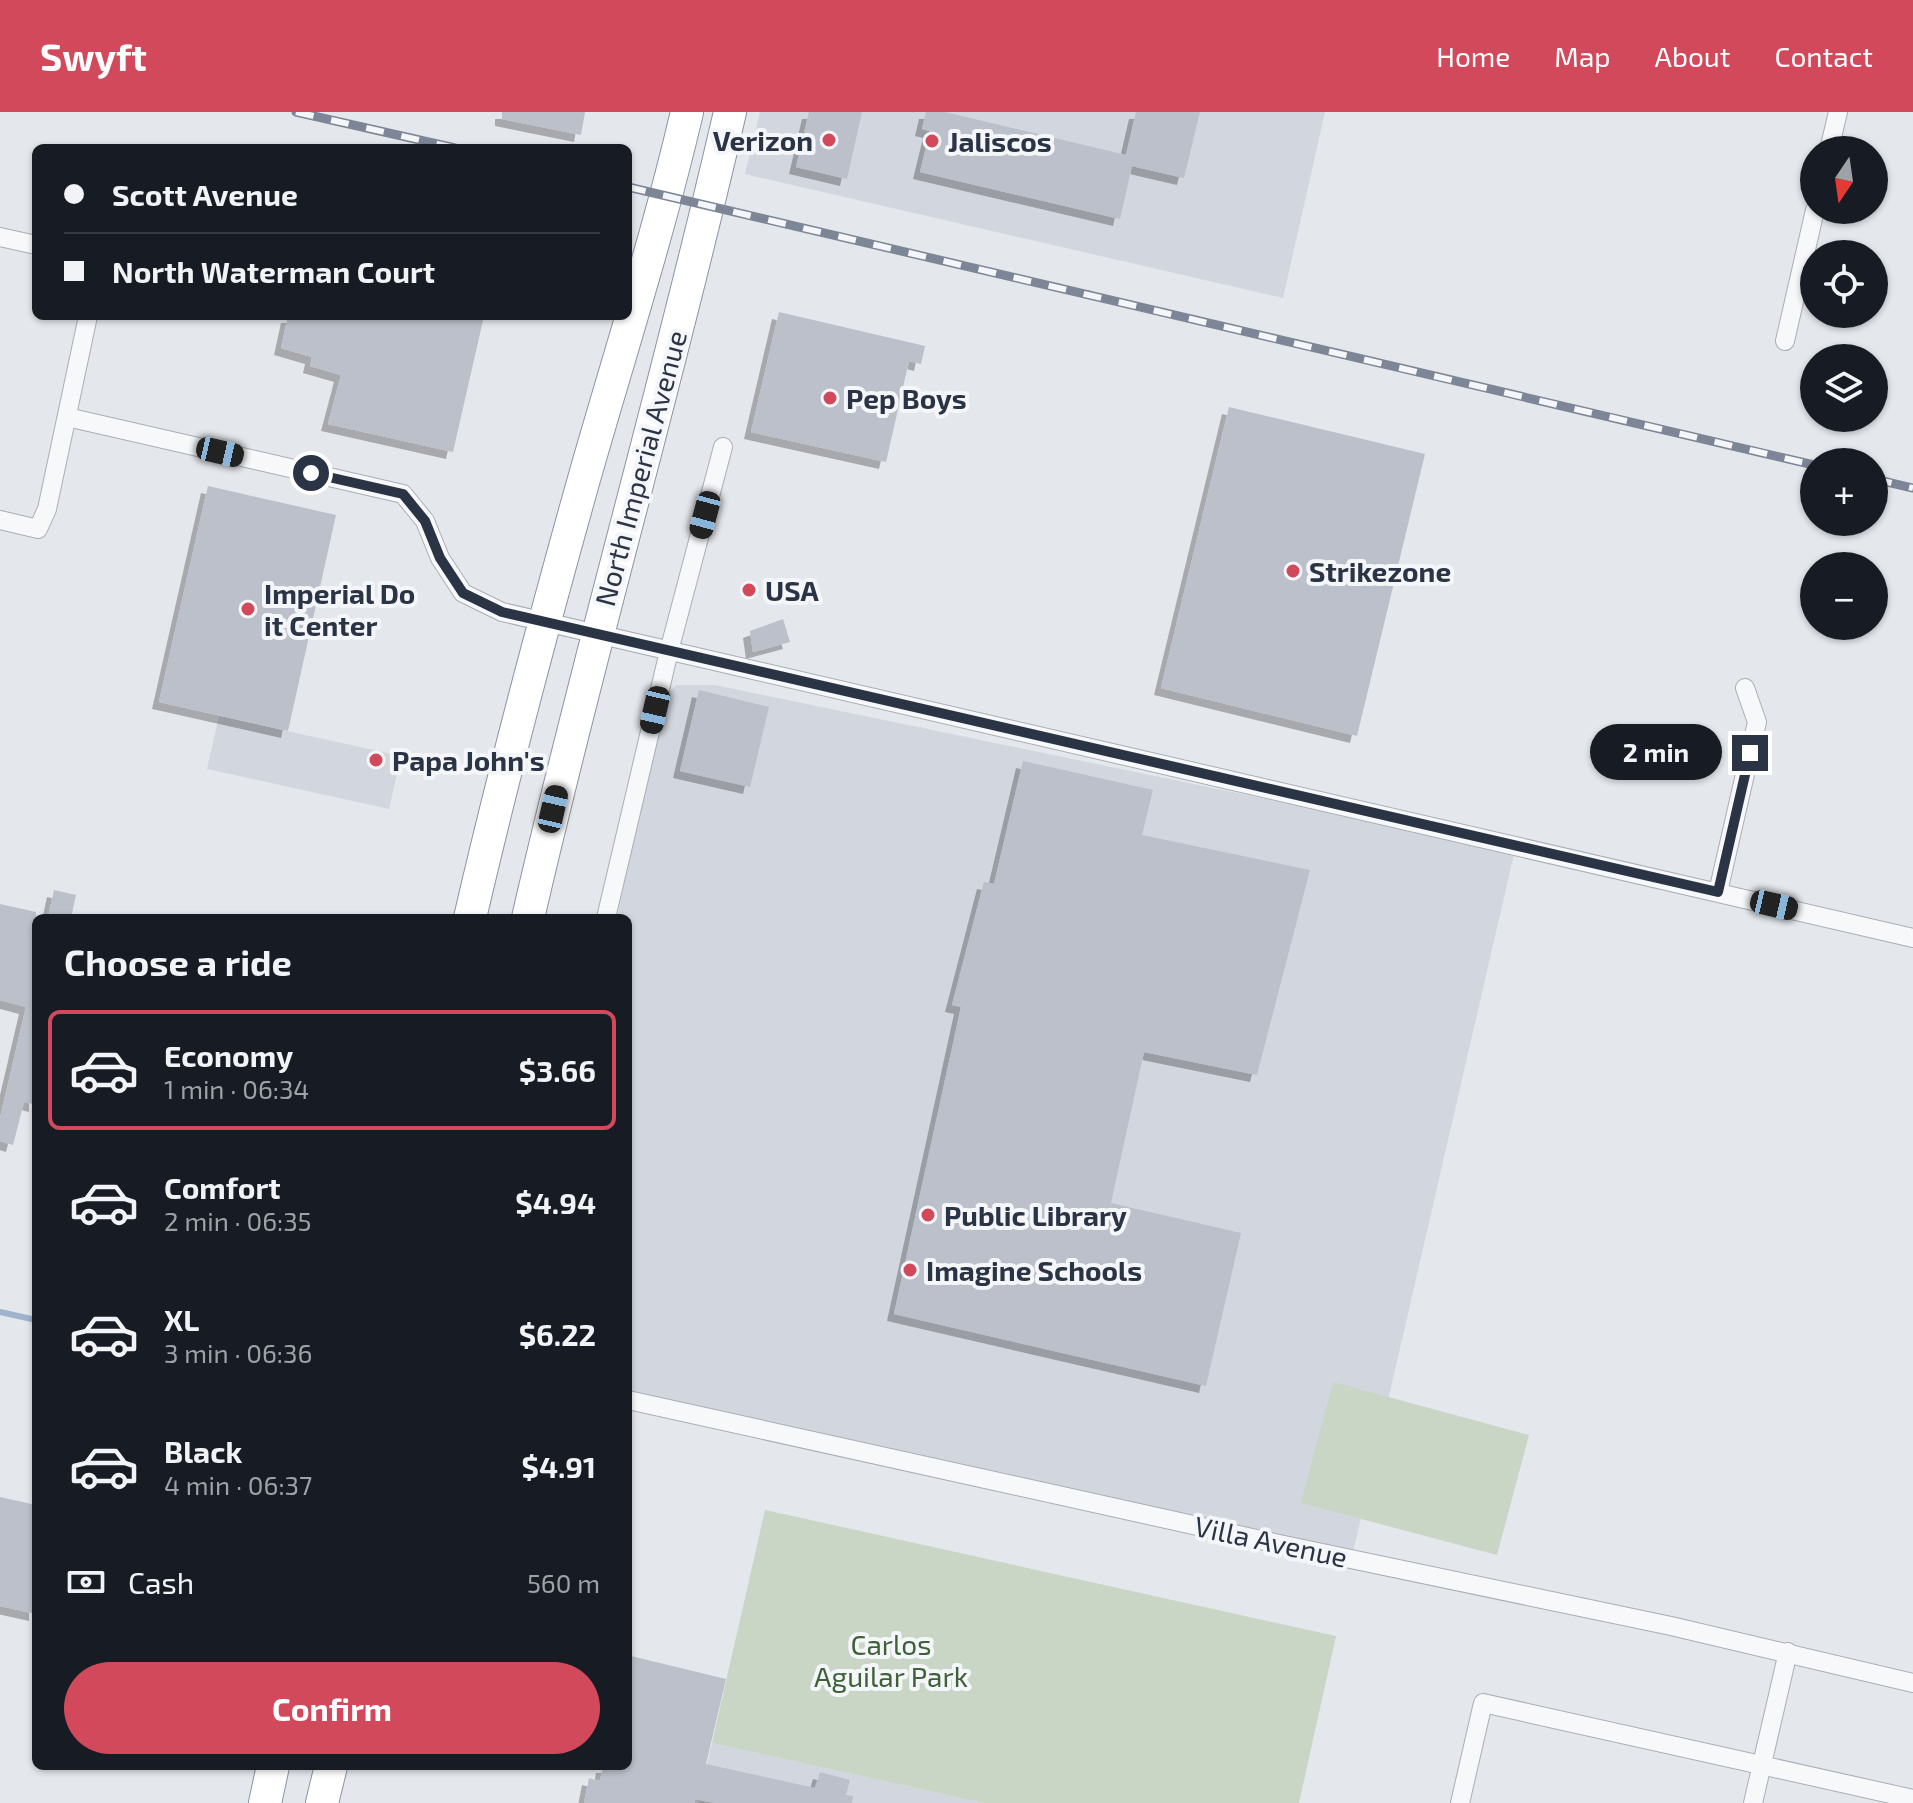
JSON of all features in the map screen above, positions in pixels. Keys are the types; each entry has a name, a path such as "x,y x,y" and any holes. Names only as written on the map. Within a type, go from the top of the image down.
{"highway":[{"name":"North Imperial Avenue","path":"632,315 667,196 687,112"},
{"name":"North Imperial Avenue","path":"529,914 596,634 730,112"},
{"name":"North Imperial Avenue","path":"471,914 511,742 631,320"},
{"path":"265,1803 272,1770"},
{"path":"322,1803 330,1770"}],"street":[{"path":"1832,136 1838,112"},
{"path":"1785,341 1812,224"},
{"path":"0,237 32,244"},
{"path":"0,520 38,529 47,509 87,320"},
{"path":"67,417 403,494 425,521 440,558 463,593 502,612 1913,938"},
{"path":"607,914 669,651 723,447"},
{"path":"1718,892 1757,722 1745,688"},
{"name":"Villa Avenue","path":"632,1401 1279,1544 1788,1652 1913,1683"},
{"path":"1753,1803 1788,1652"},
{"path":"1460,1803 1483,1703 1913,1799"}],"shaded area":[{"path":"760,112 1325,112 1283,298 745,174"},
{"path":"676,685 715,685 1343,815 1514,854 1353,1552 632,1400 632,914 618,914 660,704"},
{"path":"219,716 401,756 389,809 207,769"},
{"path":"712,1743 984,1803 698,1803"}],"green space":[{"path":"1333,1382 1529,1435 1497,1555 1301,1503"},
{"name":"Carlos Aguilar Park","path":"765,1510 1336,1636 1299,1803 984,1803 712,1743"}],"building":[{"path":"502,112 585,112 581,135 502,119"},
{"name":"Verizon","path":"809,112 862,112 847,179 796,167"},
{"path":"926,112 945,112 1126,155 1136,112 1200,112 1184,178 1132,166 1120,219 920,172 930,131 922,129"},
{"name":"Pep Boys","path":"779,312 925,346 921,364 909,361 886,462 751,432"},
{"path":"287,320 483,320 453,452 328,424 341,375 310,366 312,357 281,348"},
{"name":"Strikezone","path":"1229,407 1425,454 1357,736 1161,688"},
{"name":"Imperial Do it Center","path":"208,486 336,515 288,731 159,702"},
{"path":"783,619 790,642 753,652 750,631"},
{"path":"699,690 769,707 750,787 680,771"},
{"path":"1023,761 1153,790 1142,835 1310,870 1257,1075 1144,1052 1111,1203 1241,1233 1206,1386 894,1314 961,1007 952,1005 984,882 994,884"},
{"path":"54,890 76,895 72,914 49,914"},
{"path":"0,904 36,912 32,914 32,1104 24,1102 13,1145 0,1141 0,1118 26,1007 0,1000"},
{"path":"0,1497 32,1504 32,1613 0,1606"},
{"path":"632,1656 726,1679 706,1764 815,1788 820,1772 850,1780 846,1795 853,1796 852,1803 714,1803 695,1799 694,1803 584,1803 589,1778 600,1781 602,1770 632,1770"}],"waterway":[{"path":"0,1312 32,1319"}],"railway":[{"path":"296,112 437,144"},
{"path":"632,188 1800,462"},
{"path":"1888,482 1913,488"}],"place":[{"name":"Verizon","path":"829,140"},
{"name":"Jaliscos","path":"932,141"},
{"name":"Pep Boys","path":"830,398"},
{"name":"Strikezone","path":"1293,571"},
{"name":"USA","path":"749,590"},
{"name":"Imperial Do it Center","path":"248,609"},
{"name":"Papa John's","path":"376,760"},
{"name":"Public Library","path":"928,1215"},
{"name":"Imagine Schools","path":"910,1270"}],"route":[{"path":"311,473 403,494 425,521 440,558 463,593 502,612 1718,892 1750,753"}]}
